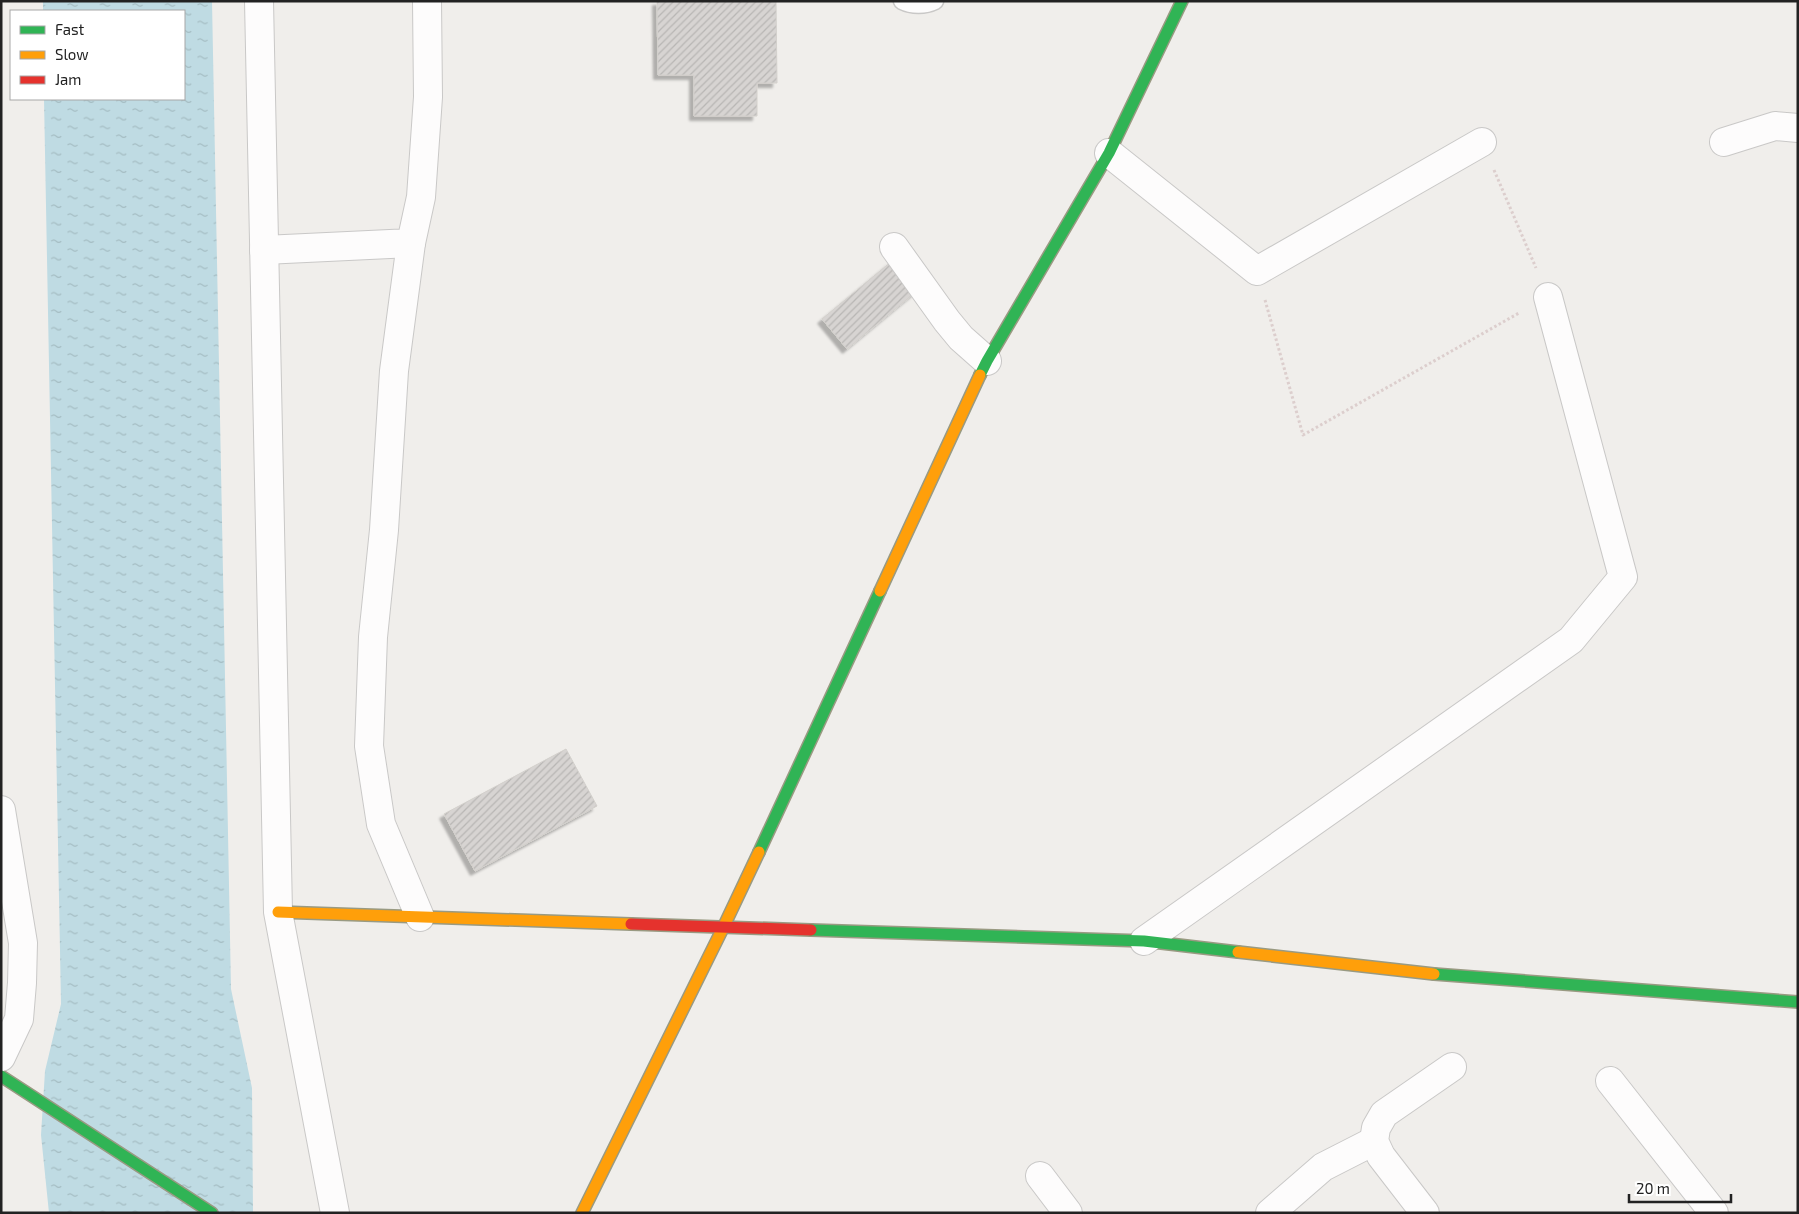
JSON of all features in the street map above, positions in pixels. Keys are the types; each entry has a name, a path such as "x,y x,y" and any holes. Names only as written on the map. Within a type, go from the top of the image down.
{"street":[{"path":"259,1 278,912 335,1213"},
{"path":"420,917 381,824 369,746 373,637 384,530 394,371 411,243 421,197 428,97 428,1"},
{"path":"582,1213 723,928 987,361 1109,153 1182,1"},
{"path":"1724,142 1775,126 1798,128"},
{"path":"1109,153 1257,271 1482,142"},
{"path":"264,250 411,243"},
{"path":"894,247 946,320 987,361"},
{"path":"1144,941 1571,640 1623,578 1548,297"},
{"path":"1,810 23,943 19,1019 2,1070 212,1213"},
{"path":"278,912 1144,941 1447,974 1798,1002"},
{"path":"1425,1213 1381,1156 1374,1141 1376,1128 1384,1114 1452,1067"},
{"path":"1610,1081 1714,1213"},
{"path":"1270,1213 1323,1167 1374,1141"},
{"path":"1040,1176 1068,1213"}],"lane":[{"path":"902,1 911,5 930,4 935,1"}],"path":[{"path":"1257,271 1303,435 1548,297 1482,142"}],"water":[{"path":"43,1 212,1 231,989 252,1088 253,1213 49,1213 41,1135 45,1071 61,1004 44,100 185,100 185,10 43,10"}],"building":[{"path":"657,1 776,1 777,83 757,83 757,116 694,116 694,75 658,75"},
{"path":"892,261 917,291 847,349 822,319"},
{"path":"566,749 597,806 475,871 444,814"}],"traffic: fast":[{"path":"980,375 1109,153 1182,1"},
{"path":"759,852 880,591"},
{"path":"811,930 1144,941 1238,952"},
{"path":"1434,974 1798,1002"},
{"path":"1,1076 212,1213"}],"traffic: slow":[{"path":"880,591 980,375"},
{"path":"582,1213 759,852"},
{"path":"278,912 631,924"},
{"path":"1238,952 1434,974"}],"traffic: jam":[{"path":"631,924 811,930"}]}
